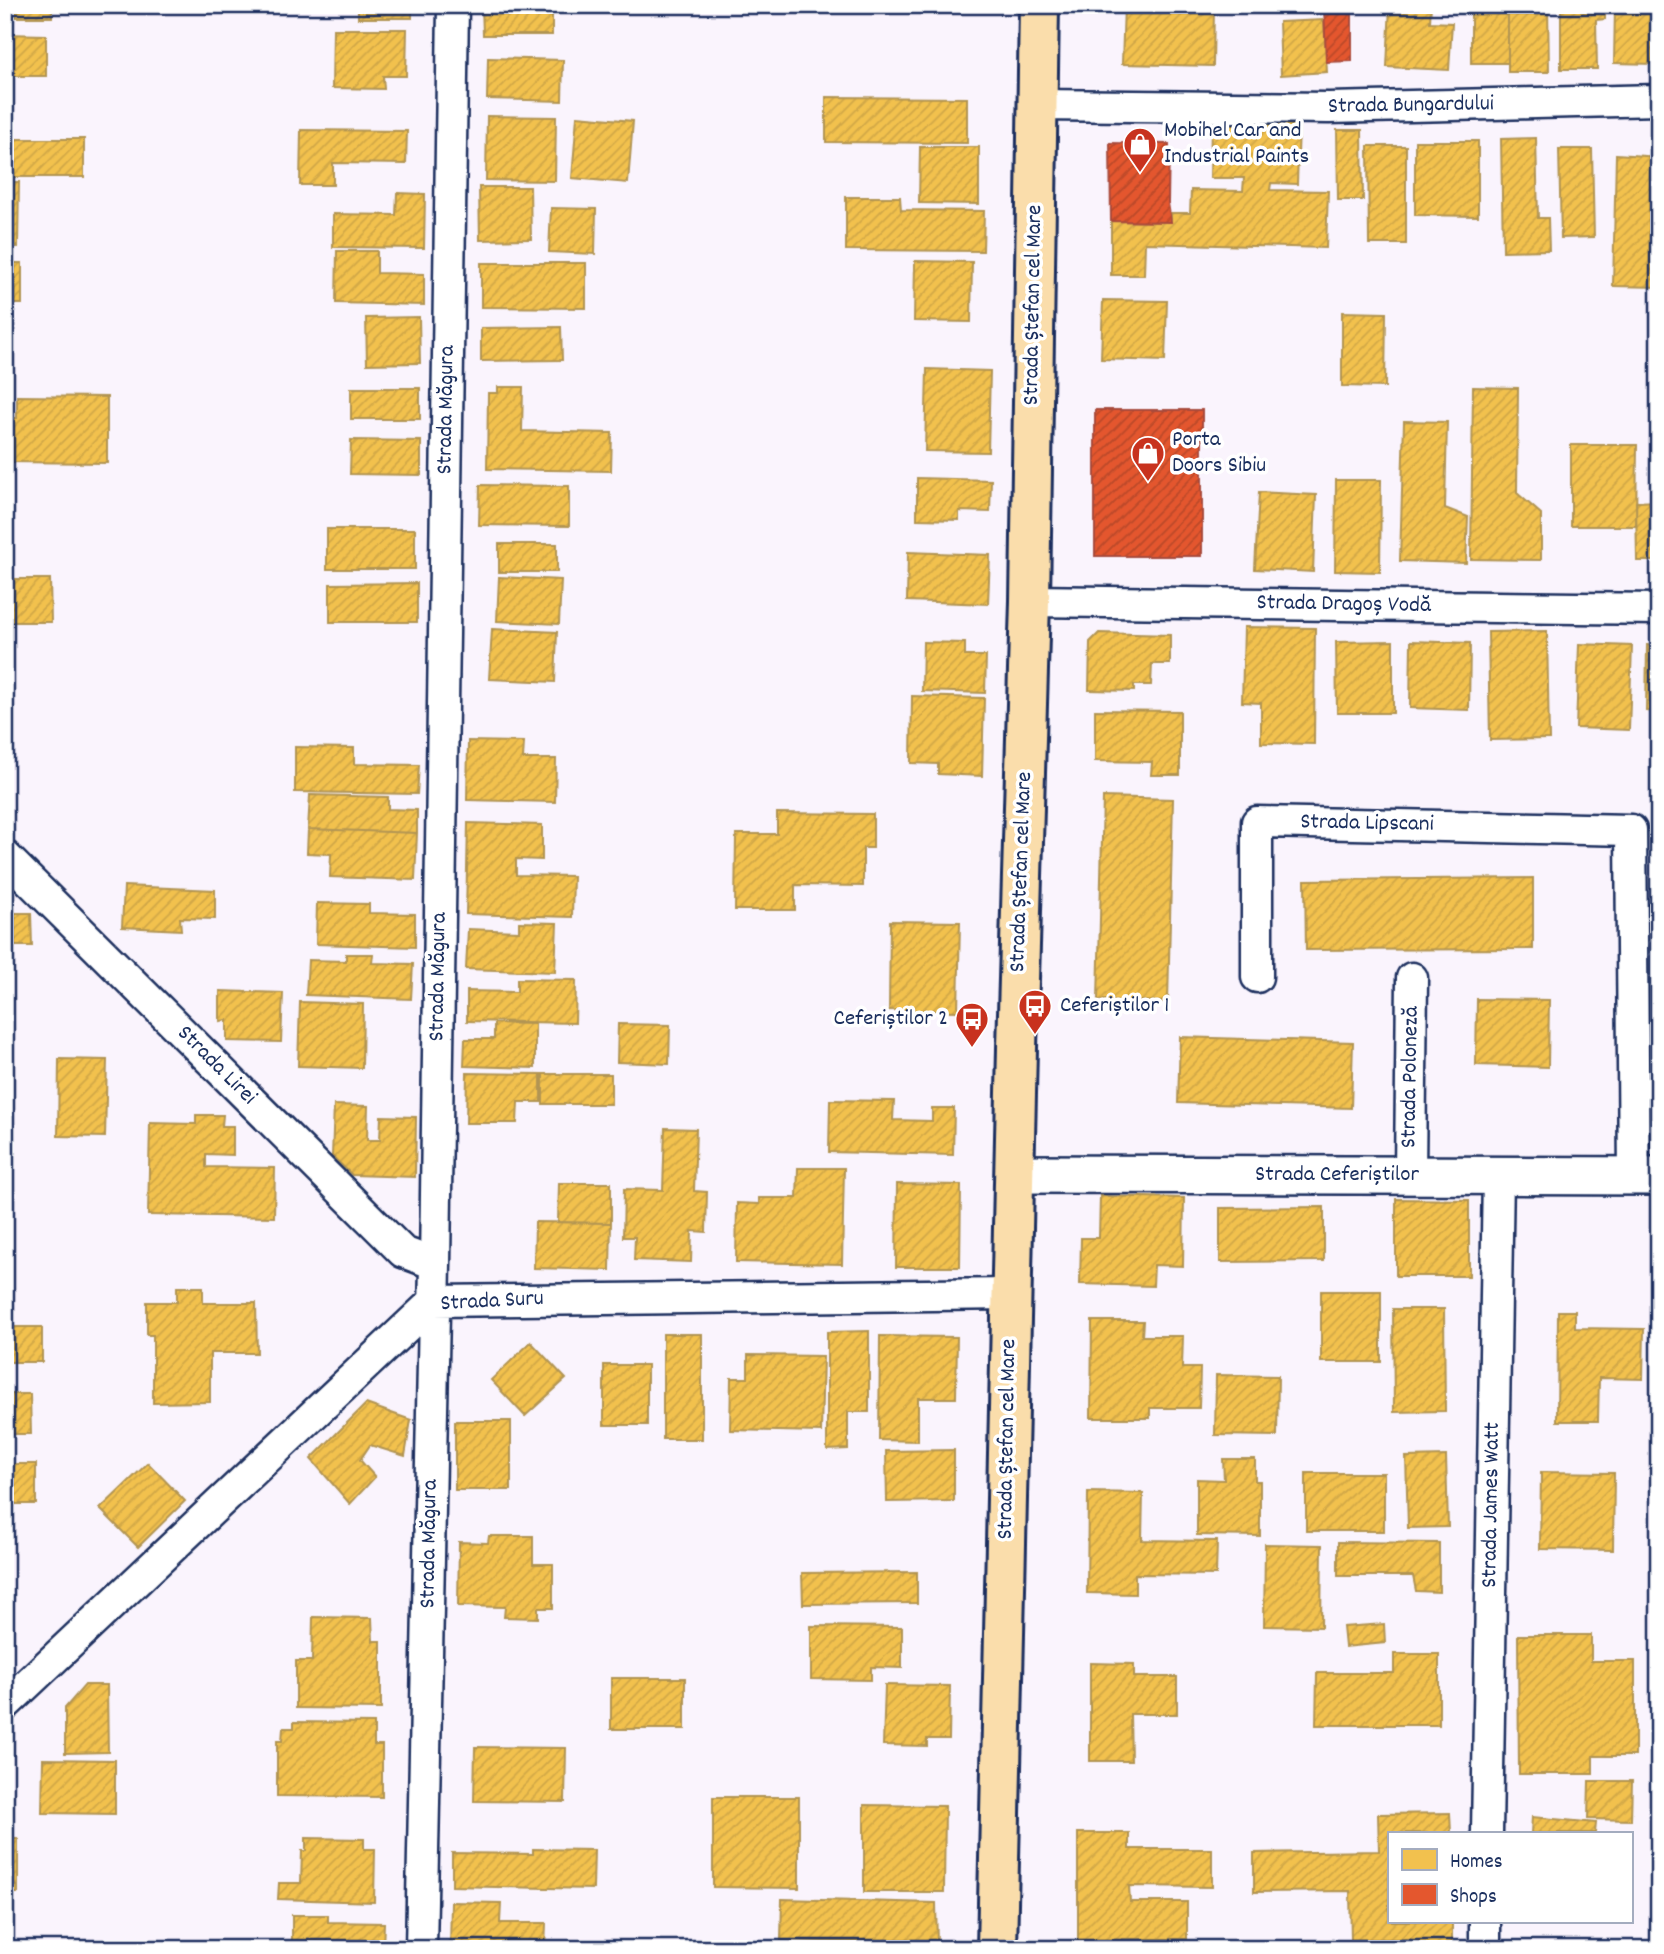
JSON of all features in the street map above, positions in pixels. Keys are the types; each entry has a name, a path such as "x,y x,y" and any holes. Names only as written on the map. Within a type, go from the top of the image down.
{"main road":[{"name":"Strada Ștefan cel Mare","path":"997,1949 1030,601 1039,5"}],"street":[{"name":"Strada Măgura","path":"421,1949 435,1264 453,5"},
{"name":"Strada Bungardului","path":"1037,106 1329,108 1659,100"},
{"name":"Strada Dragoș Vodă","path":"1030,601 1659,609"},
{"name":"Strada Lipscani","path":"1257,977 1257,822 1631,830 1646,1176"},
{"name":"Strada Lirei","path":"5,856 403,1252 435,1264"},
{"name":"Strada Poloneză","path":"1410,1175 1412,978"},
{"name":"Strada Ceferiștilor","path":"1015,1174 1646,1176"},
{"name":"Strada James Watt","path":"1487,1832 1497,1176"},
{"name":"Strada Suru","path":"5,1705 434,1300 1012,1294"},
{"path":"1485,1923 1485,1949"}],"building: Homes":[{"path":"5,5 52,5 52,17 5,17"},
{"path":"358,5 412,5 412,18 358,18"},
{"path":"482,5 552,5 552,35 483,35"},
{"path":"1124,5 1214,7 1213,66 1122,64"},
{"path":"1390,5 1431,5 1430,22 1452,23 1449,70 1387,67"},
{"path":"1471,5 1508,5 1508,63 1471,63"},
{"path":"1508,5 1548,5 1549,72 1508,72"},
{"path":"1561,5 1605,5 1605,19 1596,20 1597,69 1561,69"},
{"path":"1615,5 1659,5 1659,21 1654,21 1654,64 1614,63"},
{"path":"1324,20 1327,72 1281,75 1279,22"},
{"path":"333,29 407,29 406,76 383,76 384,89 332,88"},
{"path":"5,34 46,35 46,76 5,76"},
{"path":"488,58 563,60 562,101 487,99"},
{"path":"826,97 967,98 967,143 826,142"},
{"path":"487,116 556,117 555,181 486,180"},
{"path":"577,116 633,121 628,183 572,178"},
{"path":"1211,123 1299,125 1297,184 1271,183 1270,190 1328,191 1326,248 1145,243 1144,275 1111,275 1111,221 1171,222 1171,213 1190,213 1191,190 1243,191 1244,178 1210,178"},
{"path":"301,130 407,131 406,164 333,163 333,185 300,185"},
{"path":"1337,130 1362,130 1363,200 1338,200"},
{"path":"5,133 6,139 84,139 84,177 5,177"},
{"path":"1536,138 1538,218 1548,218 1549,250 1503,251 1501,139"},
{"path":"1415,141 1478,141 1478,216 1415,215"},
{"path":"1368,146 1406,146 1406,244 1369,244"},
{"path":"920,147 979,147 979,204 919,203"},
{"path":"1559,149 1592,149 1594,237 1561,238"},
{"path":"1616,154 1659,157 1659,287 1613,286"},
{"path":"5,182 19,182 18,247 5,246"},
{"path":"479,187 530,187 531,239 480,240"},
{"path":"397,193 425,194 424,248 333,247 333,214 396,215"},
{"path":"846,197 900,197 901,210 984,211 983,251 846,250"},
{"path":"551,208 596,209 595,254 549,252"},
{"path":"337,251 377,251 377,273 424,274 424,305 336,303"},
{"path":"915,261 972,262 971,322 914,321"},
{"path":"5,263 22,263 22,304 5,304"},
{"path":"481,263 586,263 586,308 481,307"},
{"path":"1103,300 1167,301 1165,361 1101,359"},
{"path":"1342,312 1386,313 1385,387 1342,386"},
{"path":"419,317 420,363 367,364 366,318"},
{"path":"561,327 562,360 481,361 481,328"},
{"path":"927,369 990,371 988,452 925,451"},
{"path":"498,387 523,387 522,431 612,433 611,471 487,469 488,393 498,393"},
{"path":"1473,387 1518,388 1517,493 1541,514 1541,560 1471,559"},
{"path":"351,388 420,388 420,419 351,419"},
{"path":"17,396 107,397 107,463 5,462 5,418 17,418"},
{"path":"1404,421 1447,422 1445,508 1468,517 1466,563 1400,561"},
{"path":"351,440 421,441 421,475 350,474"},
{"path":"1571,445 1637,445 1636,526 1571,526"},
{"path":"917,478 991,480 990,512 959,511 959,520 917,519"},
{"path":"1336,480 1381,480 1380,572 1335,571"},
{"path":"480,485 569,486 569,526 479,525"},
{"path":"1259,492 1316,495 1313,572 1255,569"},
{"path":"1659,501 1659,561 1637,561 1636,502"},
{"path":"327,529 415,529 415,569 327,569"},
{"path":"499,544 557,544 557,572 499,572"},
{"path":"908,552 990,555 988,604 907,601"},
{"path":"499,577 561,580 559,624 497,621"},
{"path":"5,579 50,579 51,622 5,622"},
{"path":"417,583 417,622 330,622 330,584"},
{"path":"1244,627 1315,628 1314,744 1261,743 1261,703 1242,702"},
{"path":"492,629 557,632 555,682 489,679"},
{"path":"1547,631 1549,739 1490,740 1488,632"},
{"path":"1099,633 1170,635 1170,664 1152,664 1151,685 1134,685 1134,691 1089,690 1090,642"},
{"path":"5,635 8,635 8,668 5,668"},
{"path":"1393,641 1393,713 1337,713 1336,642"},
{"path":"1411,641 1470,643 1469,710 1410,708"},
{"path":"923,642 965,643 965,656 986,656 985,693 922,691"},
{"path":"1579,644 1632,646 1629,730 1576,728"},
{"path":"1647,645 1659,646 1659,712 1646,711"},
{"path":"912,696 984,698 982,776 938,774 938,764 911,763"},
{"path":"1095,710 1180,711 1180,775 1151,775 1152,762 1095,761"},
{"path":"468,741 524,742 523,759 556,759 555,802 467,800"},
{"path":"295,747 354,748 354,764 419,765 417,794 295,792"},
{"path":"310,795 388,797 388,809 417,810 417,833 308,829"},
{"path":"1103,797 1173,799 1168,1002 1098,1000"},
{"path":"777,813 873,814 873,848 863,848 863,886 795,885 795,910 735,910 736,834 777,834"},
{"path":"468,823 542,825 542,860 516,859 516,875 573,876 572,917 466,914"},
{"path":"308,829 417,833 415,880 330,877 331,854 307,853"},
{"path":"1533,878 1533,949 1306,950 1305,880"},
{"path":"124,886 215,890 215,919 180,918 181,930 122,927"},
{"path":"317,903 369,904 369,913 415,914 415,947 316,944"},
{"path":"5,913 31,913 32,946 5,946"},
{"path":"890,921 960,922 958,1011 889,1010"},
{"path":"519,922 557,923 555,972 466,969 468,929 519,931"},
{"path":"346,954 373,954 372,963 413,964 411,999 306,995 308,960 346,961"},
{"path":"517,979 576,980 575,1023 467,1021 467,991 517,992"},
{"path":"220,991 283,993 281,1042 227,1041 227,1020 220,1021"},
{"path":"1477,999 1549,1000 1548,1067 1476,1065"},
{"path":"300,1002 363,1004 362,1068 298,1066"},
{"path":"494,1023 535,1024 535,1068 464,1066 465,1039 494,1039"},
{"path":"618,1024 670,1025 669,1064 617,1062"},
{"path":"5,1027 10,1027 10,1060 5,1060"},
{"path":"1180,1037 1353,1042 1351,1108 1178,1103"},
{"path":"59,1059 107,1060 105,1137 58,1136"},
{"path":"467,1073 541,1074 541,1102 518,1102 517,1123 466,1123"},
{"path":"543,1074 611,1074 611,1104 543,1104"},
{"path":"830,1100 894,1101 893,1120 932,1121 932,1108 954,1108 953,1155 829,1152"},
{"path":"334,1105 368,1106 367,1140 380,1140 381,1116 416,1117 415,1177 352,1175 332,1156"},
{"path":"196,1115 223,1115 222,1126 233,1126 233,1155 206,1154 206,1167 275,1168 274,1217 148,1215 150,1123 196,1124"},
{"path":"665,1128 696,1129 694,1191 707,1192 706,1232 692,1231 691,1262 634,1260 635,1237 623,1237 624,1189 663,1190"},
{"path":"798,1168 844,1168 842,1264 736,1262 737,1203 759,1204 759,1198 797,1198"},
{"path":"559,1183 611,1183 611,1223 558,1222"},
{"path":"897,1184 961,1185 960,1267 896,1267"},
{"path":"1100,1196 1184,1198 1183,1266 1154,1265 1153,1286 1080,1284 1081,1238 1099,1238"},
{"path":"1396,1199 1469,1200 1469,1276 1396,1276"},
{"path":"1324,1207 1324,1261 1220,1262 1220,1208"},
{"path":"535,1222 611,1223 610,1270 534,1268"},
{"path":"177,1287 203,1287 203,1303 256,1303 257,1353 210,1353 210,1402 153,1403 153,1335 147,1335 147,1302 177,1302"},
{"path":"1321,1291 1381,1291 1381,1362 1321,1362"},
{"path":"1393,1309 1444,1309 1445,1411 1394,1412"},
{"path":"1558,1311 1575,1311 1575,1328 1644,1329 1643,1379 1599,1378 1598,1421 1557,1421"},
{"path":"1092,1321 1143,1321 1142,1336 1183,1336 1182,1368 1200,1368 1199,1408 1150,1408 1150,1418 1091,1418"},
{"path":"5,1327 42,1327 42,1362 5,1362"},
{"path":"869,1331 869,1412 848,1412 848,1449 827,1450 827,1332"},
{"path":"663,1334 702,1334 702,1439 663,1439"},
{"path":"880,1336 957,1337 956,1398 918,1398 918,1441 879,1440"},
{"path":"531,1342 566,1379 525,1416 491,1380"},
{"path":"748,1355 823,1356 821,1432 730,1430 731,1378 748,1378"},
{"path":"604,1365 647,1365 647,1425 604,1425"},
{"path":"1216,1375 1278,1376 1277,1436 1215,1435"},
{"path":"5,1394 30,1394 31,1434 5,1434"},
{"path":"366,1404 411,1420 405,1456 370,1445 360,1460 375,1477 350,1504 311,1459"},
{"path":"455,1421 511,1421 511,1490 455,1490"},
{"path":"954,1450 954,1501 887,1502 886,1451"},
{"path":"1446,1456 1448,1527 1408,1528 1406,1457"},
{"path":"1223,1459 1255,1459 1255,1481 1260,1481 1260,1536 1197,1535 1197,1479 1224,1480"},
{"path":"148,1463 185,1501 138,1547 100,1509"},
{"path":"5,1464 36,1464 36,1504 5,1504"},
{"path":"1541,1472 1614,1473 1613,1550 1540,1549"},
{"path":"1306,1473 1384,1473 1384,1531 1306,1531"},
{"path":"1088,1492 1143,1493 1142,1540 1217,1541 1216,1575 1135,1574 1135,1594 1087,1593"},
{"path":"489,1536 533,1536 533,1564 553,1564 553,1608 538,1608 538,1618 504,1617 505,1607 458,1606 459,1542 488,1543"},
{"path":"1338,1542 1439,1543 1439,1592 1416,1591 1413,1576 1338,1576"},
{"path":"1265,1544 1322,1545 1321,1627 1264,1626"},
{"path":"917,1572 917,1603 803,1604 802,1573"},
{"path":"313,1617 372,1618 373,1641 381,1641 381,1709 296,1708 296,1661 312,1661"},
{"path":"1384,1624 1385,1643 1345,1647 1343,1627"},
{"path":"811,1626 902,1627 902,1668 871,1667 871,1680 811,1679"},
{"path":"1518,1635 1591,1635 1591,1661 1635,1661 1635,1756 1593,1756 1593,1774 1519,1774"},
{"path":"1394,1654 1439,1654 1439,1725 1316,1725 1317,1673 1394,1673"},
{"path":"1090,1663 1134,1664 1134,1677 1177,1677 1177,1714 1130,1714 1131,1761 1090,1761"},
{"path":"611,1678 685,1678 685,1729 611,1729"},
{"path":"85,1685 107,1685 108,1752 65,1753 65,1708"},
{"path":"885,1685 950,1686 949,1739 927,1739 927,1746 883,1745"},
{"path":"294,1722 374,1723 374,1745 382,1745 382,1797 277,1796 277,1741 282,1741 283,1728 294,1728"},
{"path":"475,1747 566,1748 565,1802 474,1801"},
{"path":"43,1759 115,1760 115,1814 42,1813"},
{"path":"1589,1781 1632,1781 1631,1820 1588,1819"},
{"path":"713,1797 799,1797 799,1888 713,1887"},
{"path":"864,1805 945,1806 944,1892 864,1892"},
{"path":"1450,1813 1451,1832 1388,1832 1388,1923 1452,1923 1452,1949 1410,1949 1410,1939 1351,1940 1350,1891 1254,1892 1254,1853 1379,1851 1378,1814"},
{"path":"1532,1817 1596,1823 1595,1832 1531,1832"},
{"path":"1078,1833 1129,1833 1129,1849 1212,1849 1212,1887 1129,1886 1130,1902 1187,1902 1187,1939 1122,1939 1122,1946 1078,1946"},
{"path":"306,1838 364,1839 364,1849 375,1849 374,1902 278,1899 279,1883 301,1883 302,1851 306,1851"},
{"path":"5,1839 18,1839 18,1893 5,1893"},
{"path":"533,1849 594,1850 593,1889 452,1886 452,1853 533,1854"},
{"path":"782,1899 936,1903 937,1944 781,1940"},
{"path":"451,1902 501,1903 500,1923 546,1923 545,1949 450,1949"},
{"path":"292,1915 328,1915 328,1922 384,1923 383,1949 292,1949"}],"building: Shops":[{"path":"1324,5 1352,5 1352,61 1326,62"},
{"name":"Mobihel Car and Industrial Paints","path":"1110,143 1169,144 1168,203 1171,222 1111,221"},
{"name":"Porta Doors Sibiu","path":"1095,410 1202,410 1202,556 1095,556"}],"place":[{"name":"Mobihel Car and Industrial Paints","path":"1140,174"},
{"name":"Porta Doors Sibiu","path":"1148,483"},
{"name":"Ceferiștilor 1","path":"1035,1036"},
{"name":"Ceferiștilor 2","path":"972,1049"}]}
